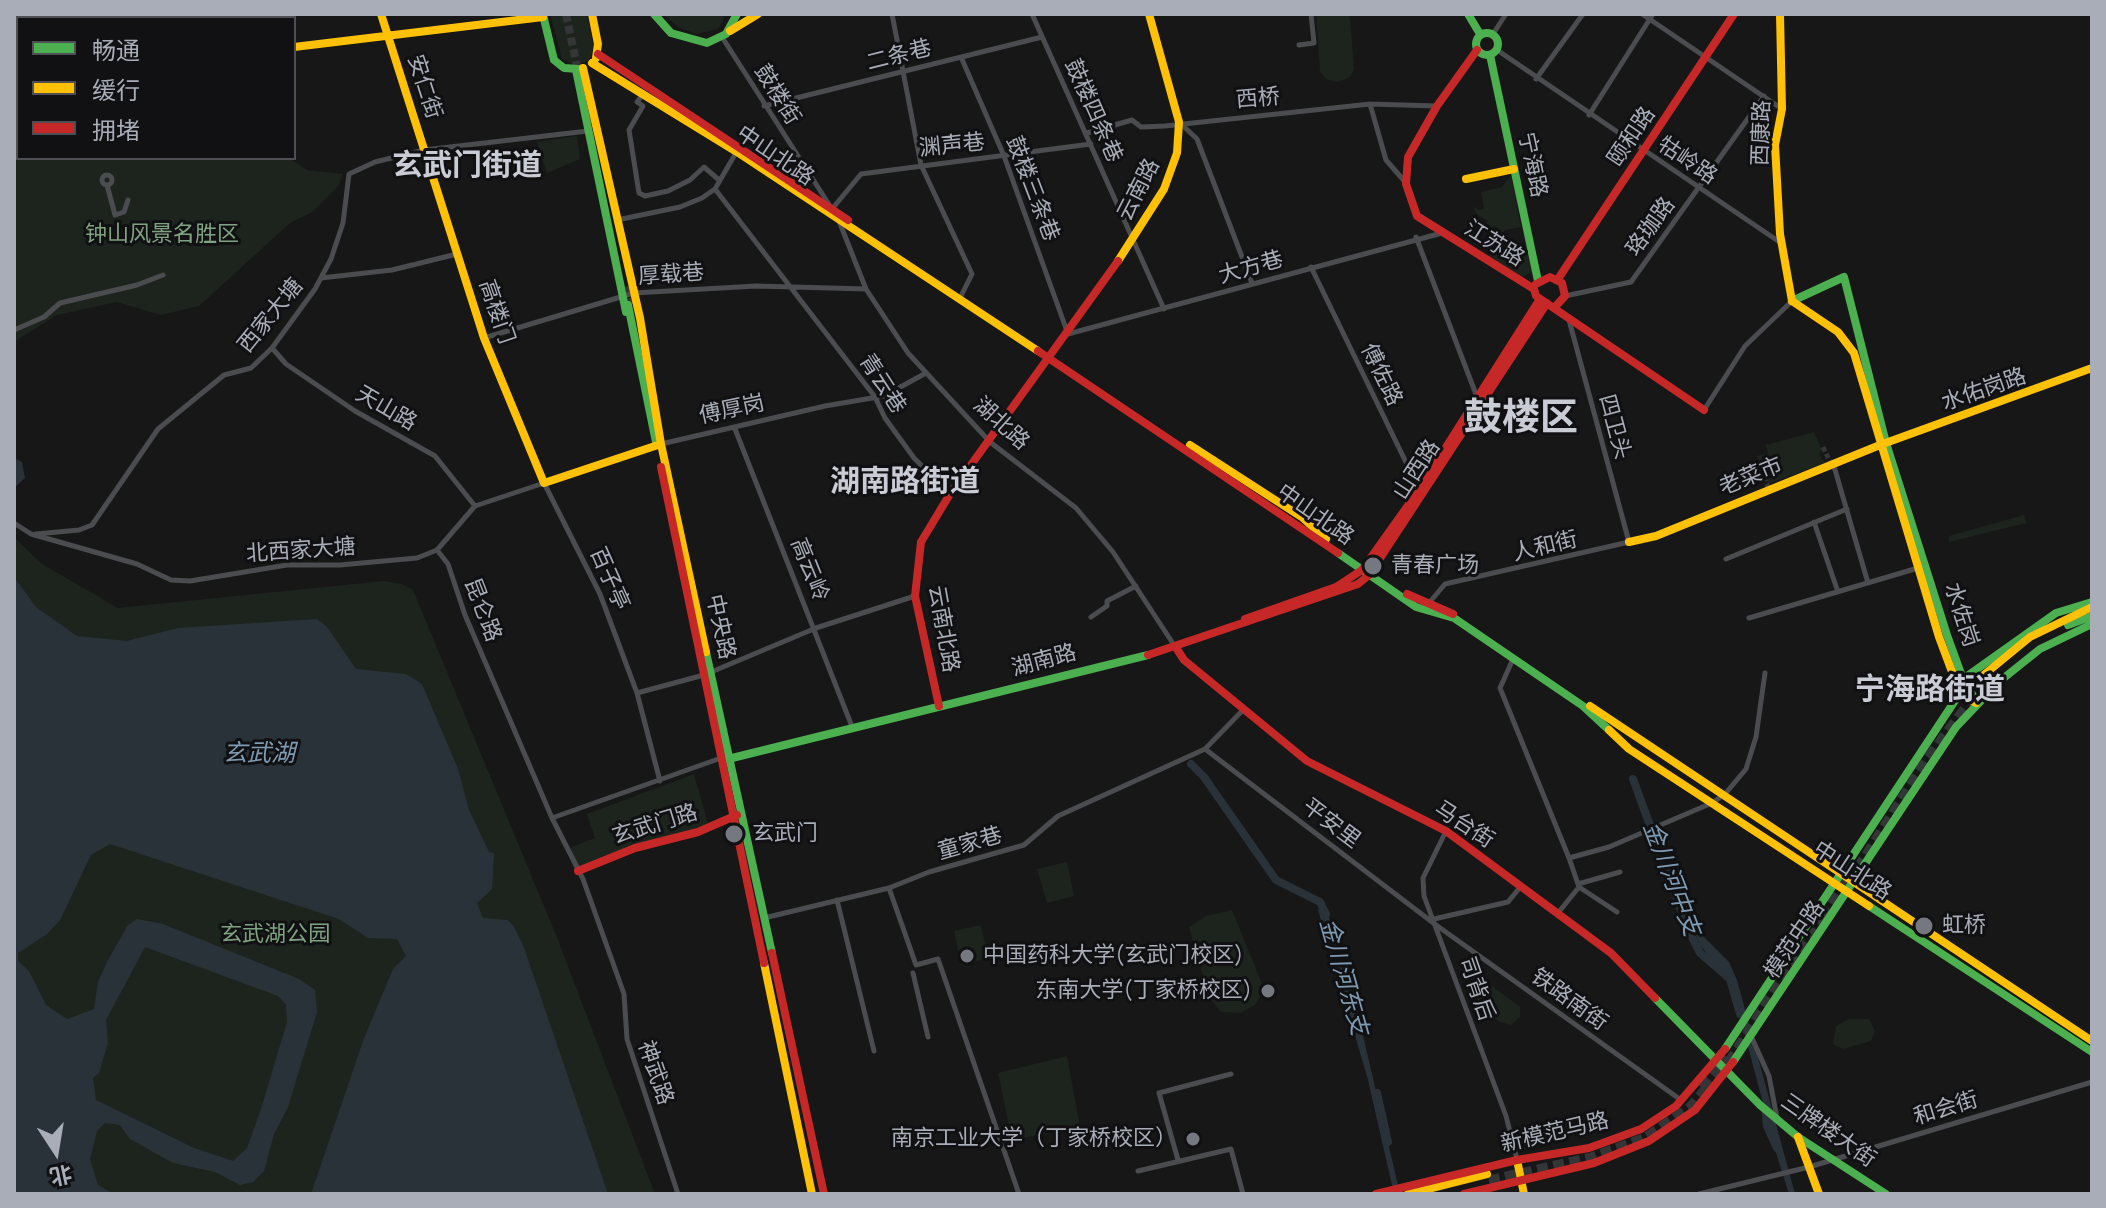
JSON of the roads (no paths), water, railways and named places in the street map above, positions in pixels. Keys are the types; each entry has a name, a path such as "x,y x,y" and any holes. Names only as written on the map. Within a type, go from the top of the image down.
{"main road":[{"name":"安仁街","path":"381,14 424,150"},
{"path":"296,47 543,15 554,60 564,68 579,69 592,63 598,54 592,14"},
{"path":"654,14 671,33 707,43 758,14"},
{"path":"725,34 737,14"},
{"name":"云南路","path":"1049,356 1068,334 1132,242 1164,189 1177,153 1179,122 1149,14"},
{"path":"1468,14 1480,34"},
{"name":"颐和路","path":"1558,279 1734,14"},
{"name":"西康路","path":"1780,14 1782,109 1775,145 1781,243 1792,301"},
{"path":"1477,50 1493,53 1499,43 1493,34 1480,34"},
{"path":"1477,50 1475,43 1480,34"},
{"path":"1406,184 1408,157 1437,106 1477,50"},
{"name":"宁海路","path":"1493,53 1536,285"},
{"name":"中山北路","path":"598,54 839,220 1049,356"},
{"name":"中山北路","path":"592,63 832,209 1416,607 1454,618 1583,706 1629,749 2092,1052"},
{"name":"中央路","path":"579,69 588,131 659,445"},
{"name":"中央路","path":"579,69 634,293 659,445"},
{"name":"高楼门","path":"424,150 484,338 544,483"},
{"path":"1466,179 1514,169"},
{"name":"江苏路","path":"1406,184 1417,216 1536,285 1547,303 1704,410"},
{"path":"1536,285 1547,277 1558,279 1565,296"},
{"name":"水佐岗","path":"1792,301 1844,277 1883,444 1918,568 1960,693"},
{"name":"山西路","path":"1367,571 1547,303 1565,296"},
{"name":"水佐岗","path":"1792,301 1817,315 1848,342 1963,679 1978,704"},
{"name":"中央路","path":"641,366 630,305 726,758 812,1194"},
{"name":"云南北路","path":"939,704 915,596 921,542 950,494 1049,356"},
{"name":"水佑岗路","path":"1883,444 2092,368"},
{"name":"老菜市","path":"1629,542 1656,536 1883,444"},
{"name":"傅厚岗","path":"544,483 659,445"},
{"name":"中山北路","path":"1367,571 1419,602 1429,603 1456,616 2092,1041"},
{"name":"湖南路","path":"726,758 1174,646 1336,587 1367,571"},
{"path":"1963,679 2047,618 2091,612"},
{"path":"2091,612 2024,650 1982,680 2030,637 2091,612"},
{"name":"模范中路","path":"1467,1193 1594,1163 1649,1141 1695,1110 1729,1071 1752,1038 1932,761 1978,704 2040,649 2091,612"},
{"name":"马台街","path":"1174,646 1184,660 1307,761 1446,831 1611,953 1718,1060"},
{"name":"模范中路","path":"1718,1060 1960,693 1963,679"},
{"path":"1960,693 1978,704"},
{"name":"湖南路","path":"726,758 939,704"},
{"name":"中央路","path":"737,815 764,918 824,1194"},
{"name":"玄武门路","path":"578,871 615,854 677,839 737,815"},
{"name":"三牌楼大街","path":"1718,1060 1760,1105 1798,1137 1886,1194"},
{"name":"新模范马路","path":"1378,1193 1411,1191 1517,1160 1589,1148 1641,1129 1682,1101 1718,1060"},
{"path":"1798,1137 1819,1194"},
{"path":"1517,1160 1524,1194"},
{"path":"1411,1191 1488,1178 1436,1194"}],"street":[{"path":"892,14 921,165 972,274 961,296"},
{"name":"鼓楼四条巷","path":"1032,14 1164,309"},
{"path":"1299,45 1314,43 1311,14"},
{"path":"1493,34 1506,14"},
{"path":"1536,79 1583,14"},
{"path":"1642,14 1651,17 1782,109"},
{"path":"1589,115 1651,17"},
{"name":"鼓楼街","path":"725,34 764,106 832,209"},
{"name":"二条巷","path":"764,106 1042,37"},
{"name":"牯岭路","path":"1493,53 1781,243"},
{"name":"鼓楼三条巷","path":"961,57 1004,156 1068,334"},
{"path":"644,92 637,102 643,106 629,130 639,193 645,196 668,191 690,180 704,167 719,180"},
{"name":"珞珈路","path":"1565,296 1631,282 1764,96"},
{"path":"1370,104 1386,160 1406,184"},
{"name":"西桥","path":"1087,133 1132,120 1141,127 1370,104 1437,106"},
{"path":"1179,122 1197,139 1252,283"},
{"path":"424,150 588,131"},
{"name":"渊声巷","path":"832,209 861,174 1091,144"},
{"name":"西家大塘","path":"31,534 79,530 92,525 158,429 224,375 251,368 272,348 321,278 343,223 349,174 375,162 424,150"},
{"path":"617,220 690,204 715,189 739,150"},
{"path":"107,185 115,215 124,212 128,200"},
{"name":"青云巷","path":"715,189 794,287 875,397 885,418 914,458 950,494"},
{"name":"湖北路","path":"832,209 866,289 908,353 990,442 1076,508 1136,586 1174,646"},
{"name":"大方巷","path":"1068,334 1416,237 1442,233"},
{"path":"1416,237 1480,399"},
{"path":"321,278 392,270 457,254"},
{"name":"傅佐路","path":"1311,267 1421,493"},
{"path":"14,330 44,317 60,303 137,285 163,275"},
{"name":"厚载巷","path":"484,338 634,293 678,288 866,289"},
{"path":"1704,410 1745,346 1792,301"},
{"name":"四卫头","path":"1569,319 1629,542"},
{"name":"天山路","path":"272,348 286,364 355,411 435,456 475,506"},
{"name":"傅厚岗","path":"659,445 895,392 926,373"},
{"name":"高云岭","path":"735,429 816,628 851,724"},
{"path":"1833,463 1868,583"},
{"path":"437,550 475,506 544,483"},
{"name":"百子亭","path":"544,483 600,594 637,693 660,781"},
{"path":"1726,559 1847,509"},
{"path":"1814,522 1838,592"},
{"name":"北西家大塘","path":"14,523 31,534 137,564 179,582 287,565 340,565 417,558 437,550"},
{"name":"人和街","path":"1429,603 1445,584 1629,542"},
{"name":"昆仑路","path":"437,550 448,564 465,615 543,804 552,818"},
{"path":"1749,618 1918,568"},
{"path":"1091,617 1107,606 1107,601 1136,586"},
{"path":"637,693 707,674 816,628 915,596"},
{"path":"1513,659 1500,688 1578,886 1617,912"},
{"path":"1569,858 1638,834 1712,803 1725,794 1746,769 1753,748 1765,673"},
{"name":"童家巷","path":"764,918 889,888 929,872 1024,845 1058,816 1205,749 1244,709"},
{"name":"平安里","path":"1205,749 1435,922"},
{"path":"552,818 726,758"},
{"name":"神武路","path":"552,818 578,871 624,994 627,1039 678,1194"},
{"name":"司背后","path":"1446,831 1423,878 1424,896 1506,1116 1517,1160"},
{"path":"1558,913 1578,886 1620,872"},
{"path":"1435,922 1508,902 1521,886"},
{"path":"889,888 916,965 938,959 1019,1194"},
{"path":"837,900 874,1051"},
{"name":"铁路南街","path":"1435,922 1682,1101"},
{"path":"913,973 928,1037"},
{"path":"1752,1038 1769,1076 1777,1119"},
{"path":"1178,1160 1159,1093 1231,1074"},
{"name":"和会街","path":"1699,1194 1809,1167 2092,1082"},
{"path":"1138,1171 1231,1149 1243,1194"}],"water":[{"path":"14,458 22,462 25,478 14,488"},
{"name":"玄武湖","path":"14,577 36,607 77,636 127,641 178,628 317,619 327,627 356,669 406,674 422,684 458,769 469,810 489,852 494,853 492,889 477,903 483,918 507,920 513,925 523,945 608,1194 311,1194 363,1041 393,969 406,956 397,939 368,938 339,919 110,844 91,855 60,920 47,934 18,953 18,961 29,971 46,1005 67,1019 94,1009 98,982 108,960 128,925 137,919 163,924 299,979 315,990 317,1012 288,1107 274,1134 264,1171 253,1182 240,1185 215,1172 173,1163 130,1139 120,1125 105,1123 97,1131 90,1159 98,1185 114,1194 14,1194","holes":["145,947 278,996 286,1004 287,1022 247,1148 233,1161 194,1148 96,1100 93,1078 99,1073 108,1043 106,1020"]},
{"path":"1665,845 1681,895 1700,933 1729,962 1737,980 1795,1194 1789,1194 1777,1156 1732,986 1700,945 1666,864 1662,847"},
{"path":"1324,901 1355,1001 1400,1194 1394,1194 1368,1080 1318,910"}],"waterway":[{"name":"金川河东支","path":"1191,764 1204,777 1276,880 1320,902 1326,914"},
{"name":"金川河中支","path":"1633,779 1688,929 1700,953 1730,979 1740,1014"},
{"name":"金川河东支","path":"1377,1093 1388,1142"},
{"name":"金川河中支","path":"1765,1107 1767,1126 1777,1148"}],"tunnel":[{"path":"566,14 579,76"},
{"path":"629,286 633,304"},
{"path":"1823,447 1831,464"},
{"path":"1761,470 1769,489"},
{"path":"1849,883 1927,760 1985,682"},
{"path":"1820,916 1850,870"},
{"path":"1729,1063 1786,973 1831,911"},
{"path":"1701,1087 1727,1057"},
{"path":"1489,1181 1591,1158 1646,1138 1691,1107 1710,1085"}],"place":[{"name":"青春广场","path":"1373,566"},
{"name":"玄武门","path":"734,834"},
{"name":"虹桥","path":"1924,926"},
{"name":"中国药科大学(玄武门校区)","path":"967,956"},
{"name":"东南大学(丁家桥校区)","path":"1268,991"},
{"name":"南京工业大学（丁家桥校区）","path":"1193,1139"}],"district":[{"name":"玄武门街道","path":"467,167"},
{"name":"鼓楼区","path":"1521,419"},
{"name":"湖南路街道","path":"905,483"},
{"name":"宁海路街道","path":"1930,691"}],"park label":[{"name":"钟山风景名胜区","path":"162,235"},
{"name":"玄武湖公园","path":"275,935"}]}
